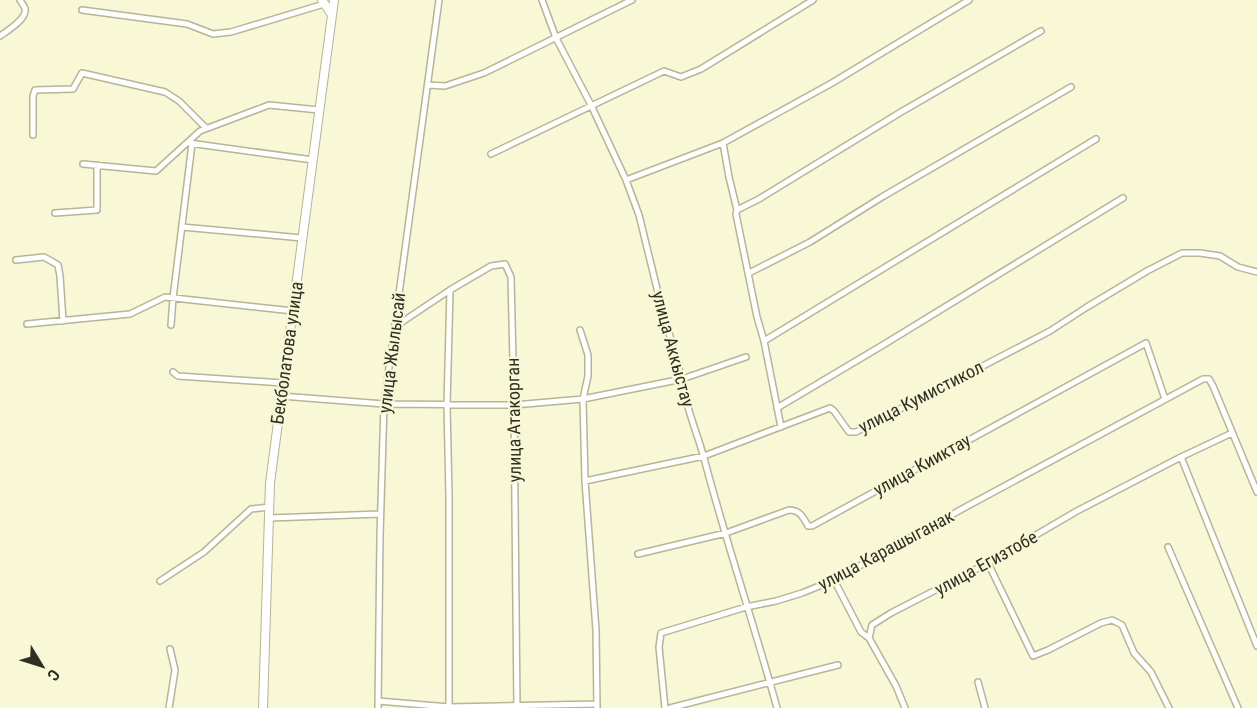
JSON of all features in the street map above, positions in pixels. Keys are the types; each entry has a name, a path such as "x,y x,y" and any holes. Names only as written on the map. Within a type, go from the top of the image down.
{"street":[{"path":"0,36 23,17 25,8 20,0"},
{"name":"Бекболатова улица","path":"263,708 270,483 334,0"},
{"name":"улица Жылысай","path":"378,705 380,514 384,404 439,0"},
{"name":"улица Аккыстау","path":"542,0 556,38 591,105 626,180 639,215 682,379 683,391 777,708"},
{"path":"428,85 445,86 484,73 632,0"},
{"path":"491,154 664,71 681,77 701,69 813,0"},
{"path":"626,180 723,143 832,83 969,0"},
{"path":"82,10 187,24 213,34 231,32 323,2 332,15"},
{"path":"737,210 1041,31"},
{"path":"33,135 35,90 73,89 82,73 165,92 179,101 206,128"},
{"path":"749,273 810,242 892,191 1071,87"},
{"path":"83,164 156,171 189,143 200,130 269,105 319,110"},
{"path":"765,341 1096,139"},
{"path":"189,143 313,160"},
{"path":"171,325 189,143"},
{"path":"723,143 781,427"},
{"path":"55,213 97,210 97,165"},
{"path":"777,408 1123,198"},
{"path":"182,227 302,238"},
{"name":"улица Кумистикол","path":"585,481 704,456 830,408 849,432 856,432 1050,331 1147,271 1182,253 1220,256 1238,267 1257,272"},
{"path":"16,260 44,257 58,264 63,321"},
{"name":"улица Атакорган","path":"394,329 450,290 491,266 505,264 511,277 518,706"},
{"path":"449,707 447,405 450,290"},
{"path":"27,324 130,314 165,297 292,311"},
{"path":"378,705 597,706 596,630 585,481 583,399 588,376 588,355 580,330"},
{"name":"улица Кииктау","path":"638,554 726,533 789,510 800,513 808,526 812,526 1146,343 1164,399"},
{"path":"281,396 384,404 514,405 583,399 682,379 746,357"},
{"path":"173,372 178,376 283,383"},
{"name":"улица Карашыганак","path":"665,708 659,647 661,633 746,607 776,601 834,580 1203,379 1209,379 1232,433"},
{"path":"1232,433 1257,492"},
{"name":"улица Егизтобе","path":"869,638 872,625 877,621 988,564 1077,511 1180,457 1232,433"},
{"path":"1180,457 1257,646"},
{"path":"160,581 204,552 251,509 269,507"},
{"path":"269,518 380,514"},
{"path":"1168,547 1238,708"},
{"path":"988,564 1033,656 1101,623 1112,620 1122,625 1134,653 1150,672 1169,708"},
{"path":"834,580 861,632 869,638 897,686 905,708"},
{"path":"170,649 175,670 170,708"},
{"path":"670,708 838,665"},
{"path":"978,682 985,708"}]}
